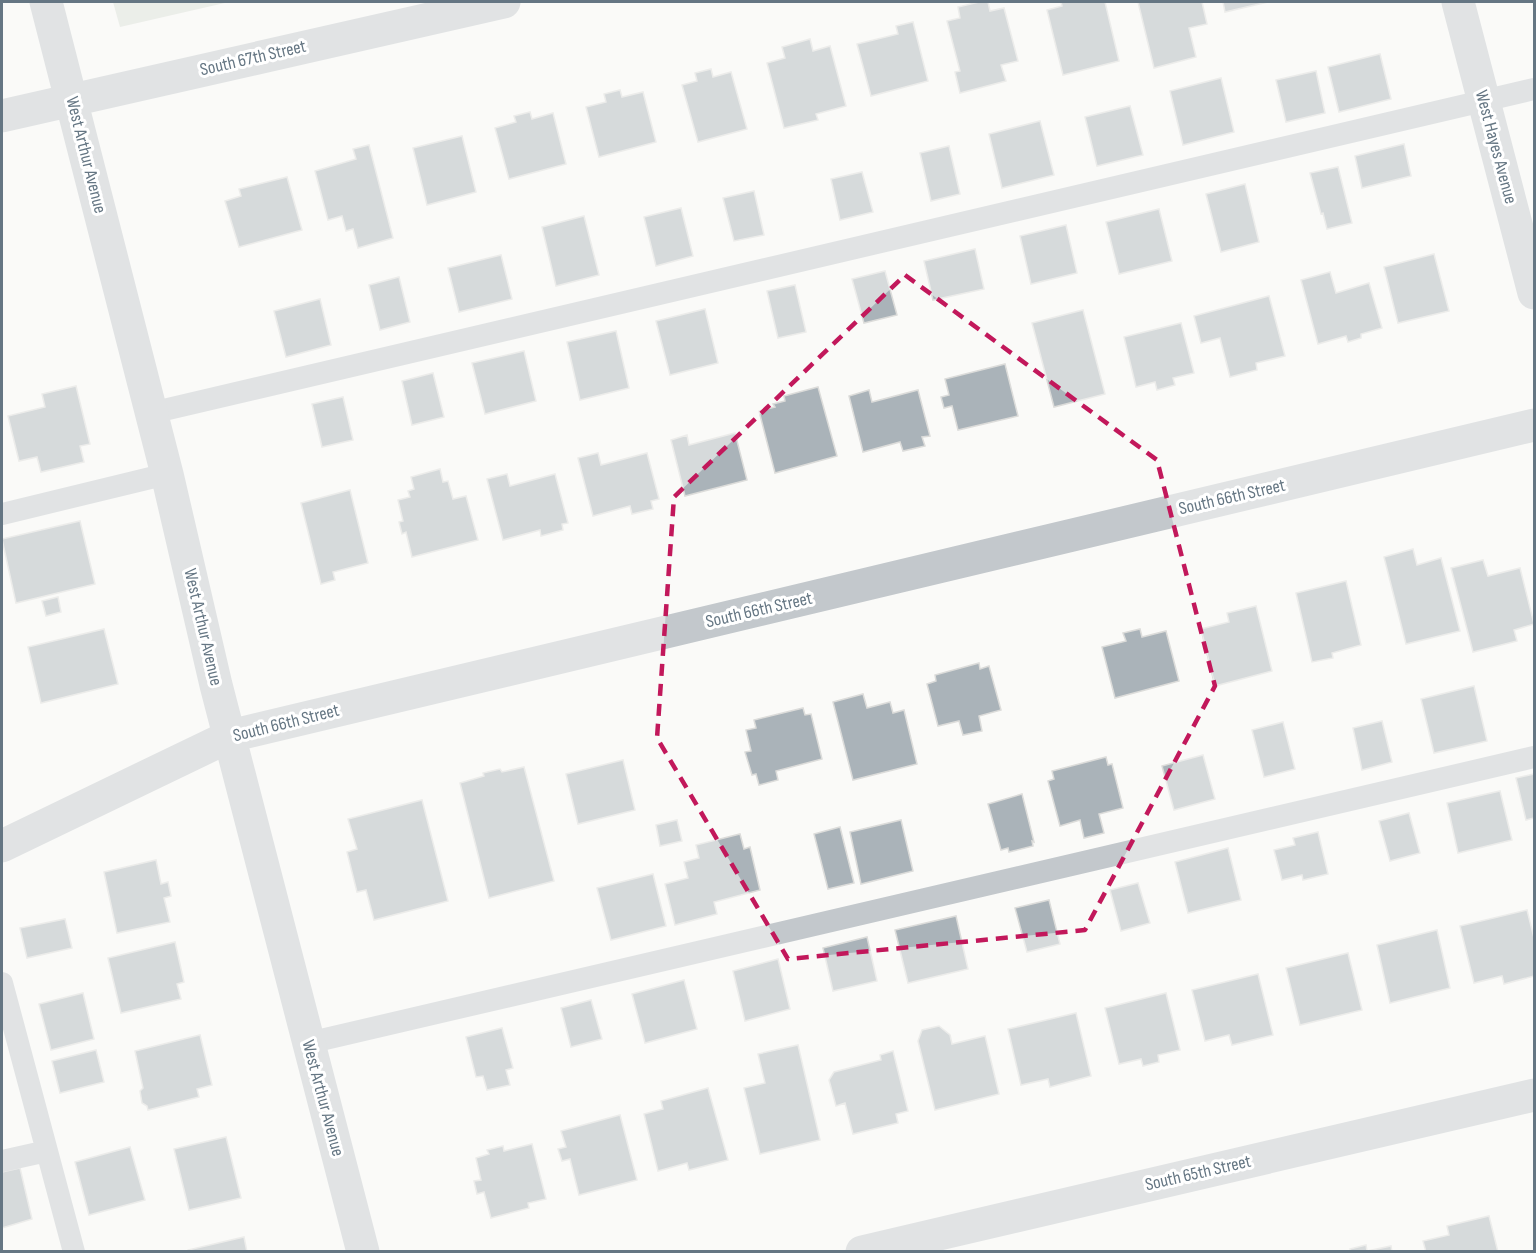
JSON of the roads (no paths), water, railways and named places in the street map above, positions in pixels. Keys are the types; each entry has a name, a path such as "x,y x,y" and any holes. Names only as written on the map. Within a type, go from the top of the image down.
{"street":[{"name":"West Arthur Avenue","path":"46,2 167,474 230,736 363,1251"},
{"name":"South 67th Street","path":"2,116 504,2"},
{"name":"West Hayes Avenue","path":"1458,2 1534,293"},
{"name":"South 66th Street","path":"2,846 230,736 1534,425"},
{"name":"South 65th Street","path":"862,1251 1534,1095"}],"lane":[{"path":"151,413 1534,89"},
{"path":"2,514 167,474"},
{"path":"308,1043 1534,757"},
{"path":"2,983 74,1251"},
{"path":"2,1161 47,1151"}]}
